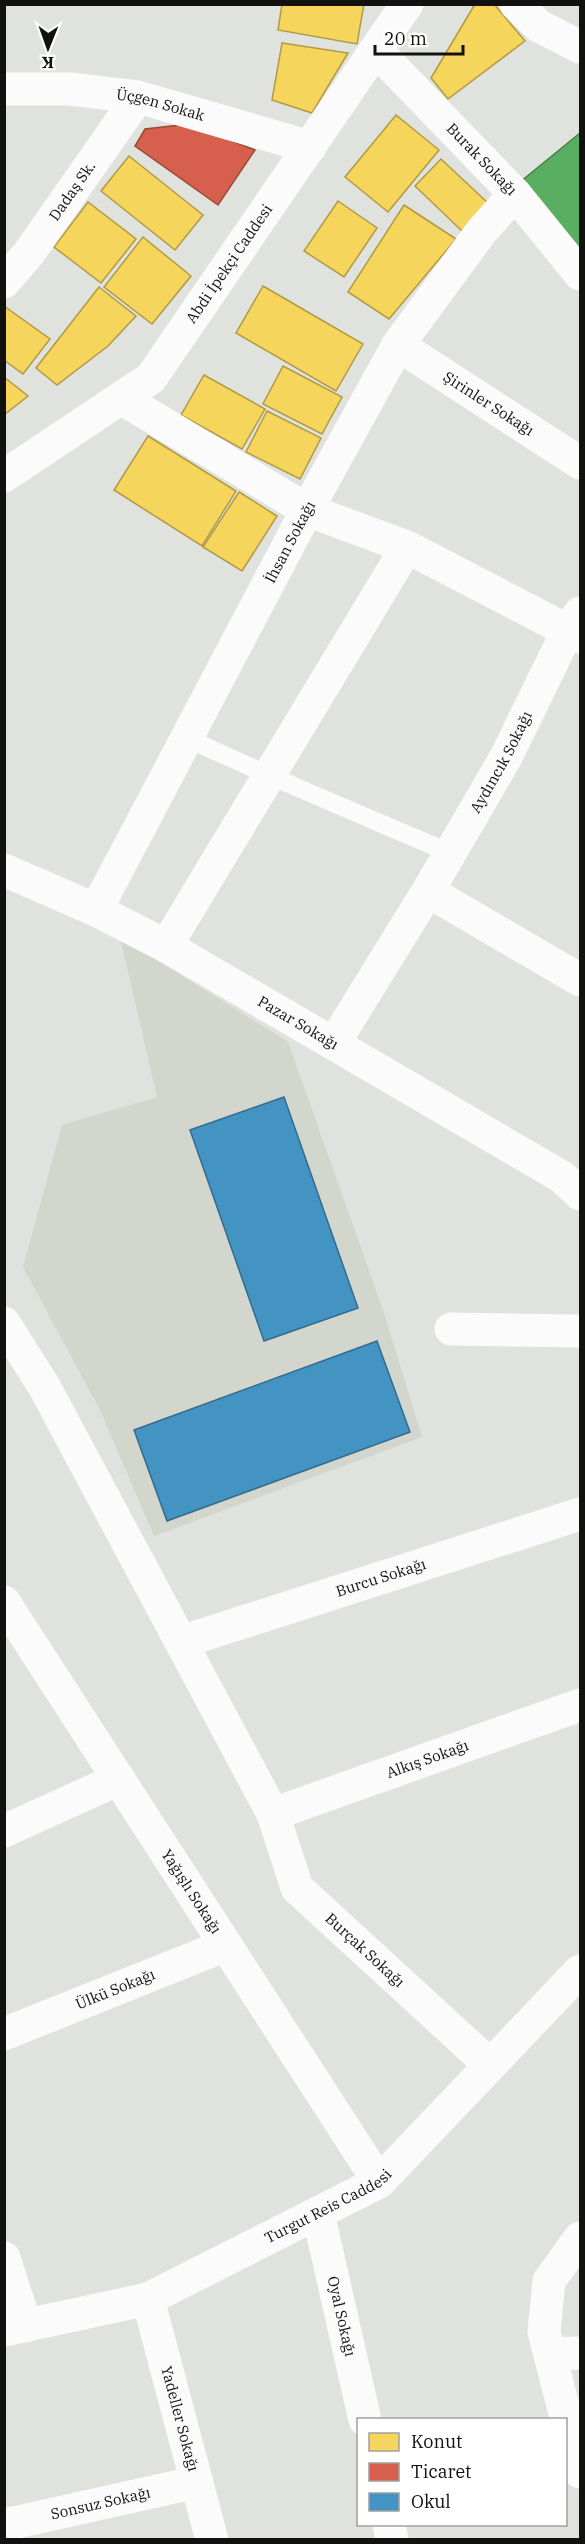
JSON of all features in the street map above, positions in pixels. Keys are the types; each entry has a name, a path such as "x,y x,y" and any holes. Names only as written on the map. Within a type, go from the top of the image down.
{"street":[{"name":"Abdi İpekçi Caddesi","path":"4,476 151,378 407,4"},
{"path":"516,4 539,26 580,47"},
{"name":"Burak Sokağı","path":"376,50 515,194 580,274"},
{"name":"Üçgen Sokak","path":"4,88 70,89 138,97 310,147"},
{"name":"Dadaş Sk.","path":"4,282 29,253 138,97"},
{"name":"İhsan Sokağı","path":"96,910 307,510 398,345 481,232 515,194"},
{"name":"Şirinler Sokağı","path":"398,345 580,463"},
{"path":"121,398 307,510 407,547 576,627"},
{"path":"166,946 407,547"},
{"name":"Aydıncık Sokağı","path":"334,1044 428,891 506,757 576,627"},
{"name":"Pazar Sokağı","path":"4,870 96,910 166,946 561,1177 580,1194"},
{"path":"428,891 580,980"},
{"name":"Burçak Sokağı","path":"4,1323 45,1388 273,1814 297,1888 490,2065"},
{"path":"451,1329 580,1330"},
{"name":"Burcu Sokağı","path":"181,1642 580,1514"},
{"name":"Yağışlı Sokağı","path":"4,1602 379,2182"},
{"name":"Alkış Sokağı","path":"273,1814 580,1704"},
{"path":"4,1831 119,1779"},
{"name":"Ülkü Sokağı","path":"4,2034 226,1945"},
{"name":"Turgut Reis Caddesi","path":"15,2328 148,2299 379,2182 580,1971"},
{"name":"Oyal Sokağı","path":"318,2213 365,2418"},
{"path":"580,2238 549,2281 544,2332 565,2354 580,2472"},
{"path":"4,2258 15,2328"},
{"name":"Yadeller Sokağı","path":"148,2299 212,2540"},
{"name":"Sonsuz Sokağı","path":"4,2525 197,2482"}],"lane":[{"path":"187,738 269,777 301,788 450,853"}],"shaded area":[{"path":"120,937 288,1042 383,1310 422,1437 154,1536 100,1410 23,1267 62,1125 157,1097"}],"building: Konut":[{"path":"282,4 364,4 357,44 278,30"},
{"path":"475,4 494,4 525,41 448,99 431,78"},
{"path":"282,43 348,53 312,113 272,100"},
{"path":"396,115 439,150 388,212 345,177"},
{"path":"129,156 203,215 175,250 101,191"},
{"path":"441,159 489,204 463,232 415,186"},
{"path":"338,201 377,228 344,277 304,251"},
{"path":"88,202 136,239 101,283 54,247"},
{"path":"404,205 456,239 389,319 348,292"},
{"path":"143,237 191,276 152,324 104,287"},
{"path":"263,286 363,344 336,391 236,333"},
{"path":"99,287 136,316 108,346 57,385 36,368"},
{"path":"4,306 50,339 23,374 4,360"},
{"path":"283,366 342,397 322,434 263,404"},
{"path":"204,375 265,409 242,449 181,415"},
{"path":"4,377 28,396 4,415"},
{"path":"267,411 321,438 300,479 246,452"},
{"path":"148,436 236,491 202,546 114,490"},
{"path":"239,492 277,516 242,571 203,547"}],"building: Ticaret":[{"path":"189,124 255,150 218,205 135,146 145,129"}],"building: Okul":[{"path":"284,1097 358,1308 264,1341 190,1130"},
{"path":"377,1341 410,1432 167,1521 134,1430"}],"building: Kamu":[{"path":"580,133 580,251 520,182"}]}
